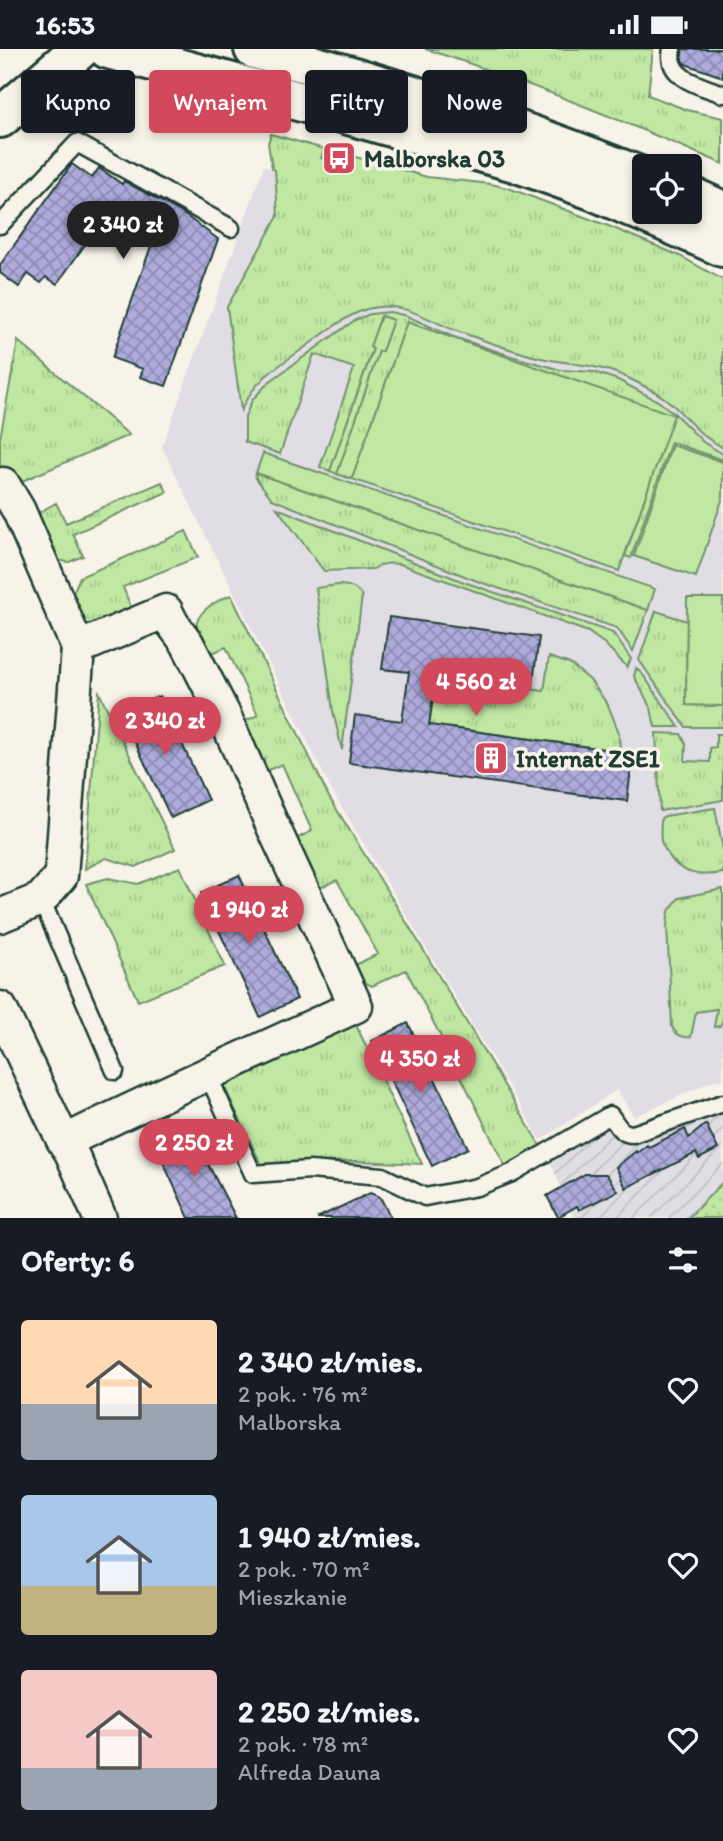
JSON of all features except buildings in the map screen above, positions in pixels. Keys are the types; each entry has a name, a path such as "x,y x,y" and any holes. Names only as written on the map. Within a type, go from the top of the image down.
{"main road":[{"path":"0,118 80,49"},
{"path":"108,49 515,162 595,191 723,247"},
{"path":"254,49 394,88 578,151 632,173"},
{"path":"702,202 723,211"}],"street":[{"path":"0,916 41,899 61,876 78,648 19,512 3,484"},
{"path":"63,1140 356,1006 224,715 187,643 166,611 78,648"},
{"path":"0,1008 71,1152 100,1218"}],"lane":[{"path":"672,49 673,68 684,79 723,93"},
{"path":"0,225 78,143 232,228"},
{"path":"41,899 116,1072"},
{"path":"208,1075 253,1174 310,1170 382,1175 425,1197 477,1187 512,1173 610,1115 621,1131 633,1134 723,1103"}],"shaded area":[{"path":"264,166 404,213 723,345 723,1080 715,1080 634,1117 617,1090 541,1140 332,791 162,447"},
{"path":"723,1107 723,1182 688,1218 574,1218 549,1159 610,1124 623,1143"}],"green space":[{"path":"425,49 653,49 648,95 687,110 723,118 723,164 527,84 527,70 488,70"},
{"path":"271,134 324,149 321,158 349,167 352,156 427,177 491,184 511,189 680,256 723,280 723,448 703,435 663,397 619,374 523,353 457,331 414,312 391,307 367,309 334,326 260,382 241,410 227,307 278,216 275,170 272,168 268,143"},
{"path":"390,312 511,356 561,370 594,372 618,380 658,401 703,442 723,454 723,460 671,442 631,558 625,556 673,415 407,322 352,479 337,474 379,350 382,351 393,320 381,316 370,347 373,348 330,471 320,467 354,368 314,354 280,454 245,442 245,417 252,400 269,382 355,320 370,314"},
{"path":"381,316 393,320 382,351 379,351 337,474 330,471 373,349 370,347"},
{"path":"407,322 674,415 619,571 352,479"},
{"path":"18,341 129,435 13,485 0,471 0,438"},
{"path":"672,445 723,462 723,497 696,577 634,556"},
{"path":"263,453 655,589 648,610 256,473"},
{"path":"255,473 648,610 633,651 617,628 477,581 272,499"},
{"path":"162,482 167,492 73,534 83,556 69,562 54,560 36,520 40,512 56,503 66,523"},
{"path":"277,508 464,582 613,633 631,659 627,667 605,644 588,632 400,564 386,564 373,569 324,571"},
{"path":"186,531 198,557 123,587 133,613 93,629 85,626 72,595 80,577"},
{"path":"338,585 352,587 362,596 342,750 333,711 316,588"},
{"path":"231,595 329,797 541,1147 505,1166 406,970 372,986 361,981 351,967 378,954 337,880 315,890 294,840 312,831 282,764 264,772 241,723 258,715 226,647 210,654 198,634 201,614 212,604"},
{"path":"687,598 723,598 723,706 686,705"},
{"path":"656,611 687,621 686,705 723,706 723,727 686,727 639,660"},
{"path":"549,657 570,664 590,680 608,705 619,733 620,751 429,725 436,676 544,691"},
{"path":"636,668 679,727 655,727 651,708 634,676"},
{"path":"99,692 175,849 136,867 106,858 85,869"},
{"path":"656,733 681,734 686,744 685,761 710,762 710,748 716,747 716,734 723,734 723,800 660,811"},
{"path":"715,808 723,850 723,873 689,872 672,860 662,844 661,818"},
{"path":"180,867 225,966 138,1001 86,884 108,878 138,884"},
{"path":"723,889 723,1020 720,1026 714,1027 717,1009 696,1012 691,1037 681,1036 672,1026 667,925 669,911 679,898"},
{"path":"355,1023 422,1164 357,1161 261,1164 223,1084"},
{"path":"723,1182 723,1218 688,1218"}],"place":[{"name":"Malborska 03","path":"339,158"},
{"name":"Internat ZSE1","path":"491,758"}]}
